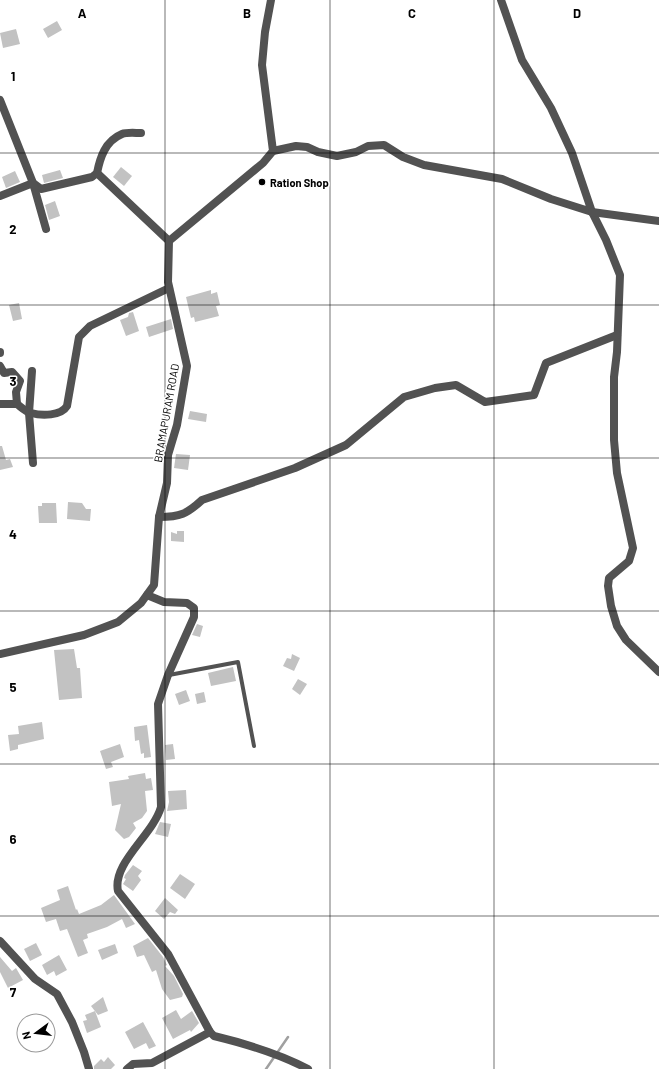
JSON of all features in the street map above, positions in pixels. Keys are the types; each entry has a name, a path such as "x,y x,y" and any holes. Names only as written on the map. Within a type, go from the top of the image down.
{"street":[{"path":"271,0 265,32 262,64 273,151"},
{"path":"501,0 522,60 552,108 572,153 592,212 606,240 620,275 617,335 618,352 614,377 614,440 617,473 633,548 629,561 609,578 608,586 611,606 617,626 626,640 659,672"},
{"path":"0,100 33,183 46,229"},
{"path":"33,183 41,189 61,186 92,177 97,173 100,155 111,141 122,134 141,133"},
{"path":"97,173 169,241 263,163 273,151 296,146 307,147 318,152 338,156 356,152 368,146 384,145 403,157 424,165 502,178 551,199 592,212 659,221"},
{"path":"0,196 33,183"},
{"name":"BRAMAPURAM ROAD","path":"0,654 91,633 118,622 140,603 154,585 159,517 168,484 168,455 177,425 187,366 169,288 169,241"},
{"path":"0,404 17,404 30,413 55,414 65,409 67,406 79,337 90,326 169,288"},
{"path":"159,517 176,517 189,512 202,500 321,458 346,445 404,397 435,388 456,385 485,402 534,395 546,363 617,335"},
{"path":"0,366 4,373 12,372 20,381 16,392 17,404"},
{"path":"32,371 30,413 33,463"},
{"path":"147,595 164,602 187,603 194,608 194,617 168,675 158,704 157,714 161,807 158,818 125,862 116,880 118,892 168,954 210,1032 214,1036 260,1048 287,1058 308,1069"},
{"path":"0,941 35,979 57,994 72,1022 89,1069"},
{"path":"127,1069 133,1064 152,1063 210,1032"}],"lane":[{"path":"168,675 238,662 254,746"}],"building":[{"path":"57,21 62,30 48,38 43,29"},
{"path":"16,29 20,44 3,48 0,33"},
{"path":"121,167 132,176 124,186 113,177"},
{"path":"60,170 63,178 44,183 42,175"},
{"path":"15,171 20,182 6,188 2,177"},
{"path":"55,201 60,216 49,220 45,205"},
{"path":"211,290 211,294 217,292 220,305 216,306 219,316 195,322 194,317 191,318 186,297"},
{"path":"19,303 22,319 13,321 9,305"},
{"path":"133,312 139,331 126,336 120,320 128,317 129,313"},
{"path":"171,319 173,329 149,337 146,327"},
{"path":"190,411 207,414 206,422 188,419"},
{"path":"0,446 2,446 6,460 10,459 13,467 0,470"},
{"path":"176,454 190,455 188,470 174,468"},
{"path":"68,502 82,503 86,509 91,509 90,521 67,519"},
{"path":"42,503 56,503 57,523 39,523 38,506 42,506"},
{"path":"177,531 184,531 184,542 171,541 171,532 177,534"},
{"path":"197,624 203,626 200,637 192,635"},
{"path":"74,649 77,668 80,668 82,698 59,700 54,650"},
{"path":"292,654 300,658 294,671 283,666 287,658 291,659"},
{"path":"233,667 236,681 211,686 208,673"},
{"path":"298,679 307,684 300,695 292,689"},
{"path":"186,690 190,701 179,705 175,694"},
{"path":"204,692 206,702 197,704 195,694"},
{"path":"42,722 44,739 18,745 18,749 10,751 8,735 19,734 18,726"},
{"path":"147,725 151,757 144,758 144,753 141,754 139,740 135,741 134,727"},
{"path":"120,744 124,757 111,762 113,767 106,769 100,751"},
{"path":"173,744 175,759 166,760 165,745"},
{"path":"145,773 146,779 151,778 153,790 145,791 147,811 142,818 133,823 136,828 129,837 124,839 115,830 121,804 112,806 109,782 129,779 128,776"},
{"path":"186,790 187,809 167,811 169,802 168,791"},
{"path":"160,822 171,824 168,837 155,834"},
{"path":"133,865 142,871 138,876 141,880 133,891 123,884 126,879 124,878 125,875"},
{"path":"180,874 195,884 185,899 170,888"},
{"path":"68,886 76,910 77,909 79,914 101,905 114,895 135,924 126,928 122,919 107,927 87,934 88,938 83,940 88,953 78,957 67,929 60,931 56,919 46,922 41,908 60,900 57,890"},
{"path":"165,898 178,910 175,914 170,912 164,919 155,911"},
{"path":"148,938 163,957 167,965 165,966 174,976 183,994 182,997 170,1000 162,989 156,970 152,972 144,955 137,957 133,946"},
{"path":"36,943 42,955 30,961 24,949"},
{"path":"115,944 118,953 102,960 98,950"},
{"path":"59,955 67,970 56,976 54,971 47,975 42,965"},
{"path":"0,957 12,971 16,968 23,980 8,988 0,972"},
{"path":"103,997 108,1011 98,1015 91,1006"},
{"path":"176,1010 181,1019 192,1011 199,1023 191,1032 190,1030 173,1039 162,1018"},
{"path":"95,1011 101,1027 87,1033 83,1021 87,1020 85,1015"},
{"path":"143,1022 156,1046 149,1049 146,1043 134,1049 125,1032"},
{"path":"108,1057 115,1065 111,1069 94,1069 94,1066 101,1059 104,1062"}],"waterway":[{"path":"266,1069 288,1037"}],"place":[{"name":"Ration Shop","path":"262,182"}]}
